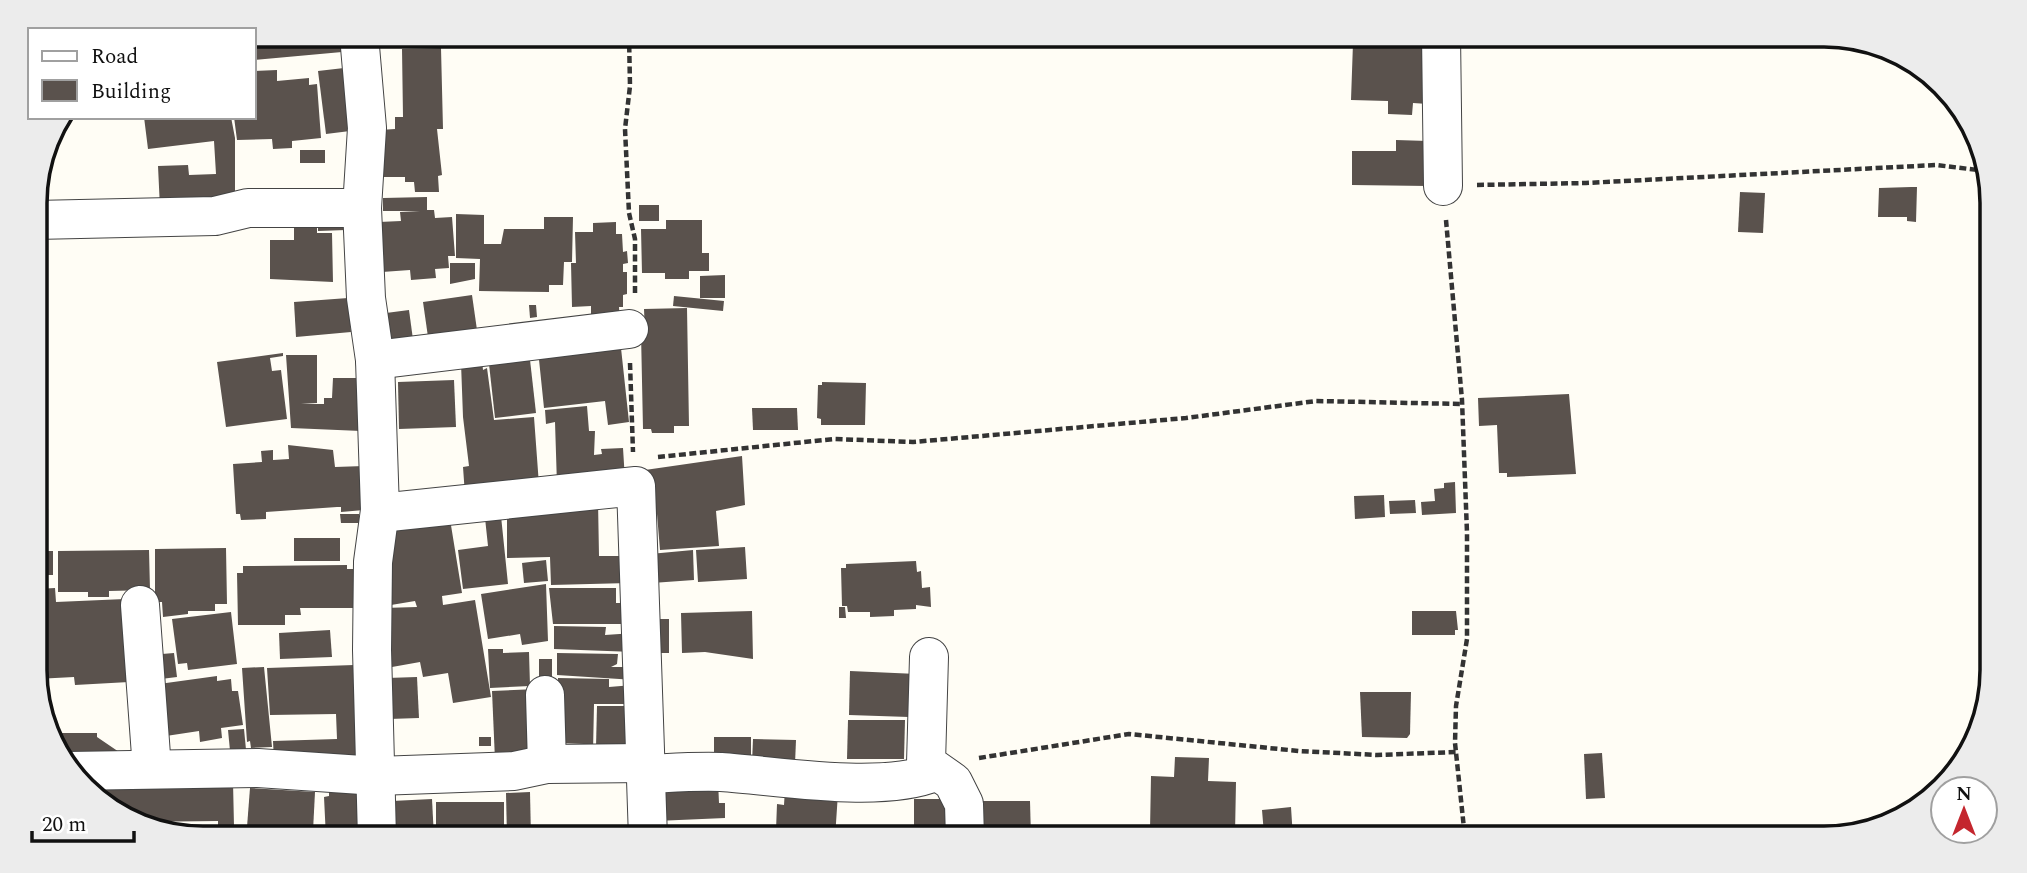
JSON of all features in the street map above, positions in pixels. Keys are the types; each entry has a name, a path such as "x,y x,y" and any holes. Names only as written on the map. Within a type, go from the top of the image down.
{"street":[{"path":"1441,47 1443,186"},
{"path":"360,48 367,128 362,208 366,298 375,360 380,513 373,562 372,650 377,826"},
{"path":"48,220 215,216 248,208 362,208"},
{"path":"375,360 629,329"},
{"path":"380,513 634,473 647,826"},
{"path":"140,605 152,769"},
{"path":"929,657 926,763 935,772 953,782 964,804 965,826"},
{"path":"545,695 547,764"},
{"path":"84,771 258,768 377,776 514,771 547,764 898,781 914,780 935,772"}],"path":[{"path":"629,48 630,86 625,129 629,213 635,239 635,302 629,329 634,473 834,439 913,442 1186,418 1316,401 1462,404"},
{"path":"1464,825 1455,752 1457,706 1467,639 1462,404 1443,186 1586,183 1936,165 1975,170"},
{"path":"935,772 989,755 1129,734 1299,751 1377,755 1455,752"}],"building":[{"path":"1353,47 1431,47 1428,104 1413,103 1412,115 1388,114 1388,101 1351,100"},
{"path":"256,48 342,48 342,52 256,60"},
{"path":"441,48 443,129 437,129 442,175 438,176 439,192 415,192 414,182 405,182 405,177 381,177 380,130 395,129 395,117 403,117 402,49"},
{"path":"344,68 350,131 326,134 318,71"},
{"path":"277,70 277,81 309,78 309,85 317,84 321,138 292,141 292,148 273,149 272,139 237,140 234,119 256,119 256,71"},
{"path":"144,119 231,119 235,138 235,205 160,208 158,166 188,165 189,175 216,174 214,141 148,149"},
{"path":"1396,140 1428,141 1428,186 1352,185 1352,151 1396,151"},
{"path":"300,150 325,150 325,163 300,163"},
{"path":"1917,187 1916,222 1907,221 1907,217 1878,217 1879,188"},
{"path":"1740,192 1765,193 1763,233 1738,232"},
{"path":"427,197 427,210 434,210 435,218 452,217 455,256 448,256 449,268 435,269 436,278 411,280 410,270 382,272 379,222 401,221 400,212 420,211 383,211 383,198"},
{"path":"639,205 659,205 659,221 639,221"},
{"path":"456,214 484,215 484,244 501,244 504,229 544,229 544,217 573,217 572,262 564,262 563,285 549,285 549,292 479,291 480,259 456,258"},
{"path":"318,217 345,217 346,230 318,231"},
{"path":"294,220 317,220 317,233 332,233 333,282 270,279 270,240 294,240"},
{"path":"666,220 702,220 702,253 709,253 709,271 689,271 689,279 665,279 665,273 642,273 641,229 666,229"},
{"path":"616,222 616,234 622,234 623,252 627,251 628,263 623,264 623,272 627,272 627,294 623,295 623,307 619,307 620,322 591,323 591,306 572,307 571,263 576,263 575,232 593,232 593,223"},
{"path":"450,263 475,263 475,279 450,284"},
{"path":"725,275 725,298 700,298 700,276"},
{"path":"472,295 478,337 429,344 423,302"},
{"path":"674,296 724,301 723,311 673,306"},
{"path":"348,298 351,332 296,337 294,302"},
{"path":"529,305 536,305 537,317 530,318"},
{"path":"687,308 689,426 674,426 674,433 652,433 651,429 643,429 641,333 645,333 644,309"},
{"path":"409,310 414,347 391,351 386,313"},
{"path":"621,348 629,422 608,425 605,401 544,408 538,350"},
{"path":"529,351 536,413 495,418 488,355"},
{"path":"283,353 283,356 270,358 272,371 281,370 287,419 226,427 217,362"},
{"path":"286,355 317,355 317,403 301,404 324,404 324,398 332,398 333,378 361,378 361,431 291,428"},
{"path":"482,360 483,370 487,368 494,420 534,417 539,485 465,495 463,467 469,466 463,417 461,363"},
{"path":"454,380 456,427 399,429 398,382"},
{"path":"822,382 866,383 865,425 821,425 821,419 817,418 818,385 822,385"},
{"path":"1569,394 1576,474 1507,477 1507,473 1499,473 1497,425 1479,426 1478,398"},
{"path":"587,406 589,431 595,431 594,455 602,454 601,449 623,448 625,480 557,485 555,422 546,424 545,410"},
{"path":"752,408 797,408 798,430 753,430"},
{"path":"288,445 333,450 335,467 364,466 364,510 341,512 341,507 337,507 266,512 266,519 241,520 240,514 236,514 233,464 262,462 261,451 273,450 273,460 289,459"},
{"path":"742,456 745,505 716,511 719,546 660,550 657,514 648,515 645,470"},
{"path":"1455,482 1456,513 1422,515 1421,502 1435,501 1434,489 1444,488 1444,483"},
{"path":"1384,495 1385,517 1355,519 1354,496"},
{"path":"1415,500 1416,513 1390,514 1389,501"},
{"path":"598,501 599,556 629,556 629,583 551,585 550,557 507,558 507,506"},
{"path":"449,513 462,593 442,596 443,605 475,600 491,697 453,703 448,673 423,677 420,662 392,667 383,608 417,607 415,601 385,606 395,519"},
{"path":"340,514 359,514 359,523 341,523"},
{"path":"501,516 508,584 463,589 458,550 488,546 485,518"},
{"path":"294,538 340,538 340,561 294,561"},
{"path":"745,547 747,579 698,582 696,550"},
{"path":"226,548 227,604 215,604 215,611 188,611 188,614 163,617 162,602 155,602 155,549"},
{"path":"149,550 150,590 109,591 109,597 88,597 88,592 58,592 58,551"},
{"path":"693,550 694,580 652,583 650,554"},
{"path":"47,551 53,551 53,575 47,575"},
{"path":"546,560 548,581 524,583 522,563"},
{"path":"916,561 917,572 921,571 922,588 930,587 931,607 916,605 916,609 894,610 894,616 870,617 870,612 848,612 847,606 842,606 841,568 846,568 846,564"},
{"path":"347,565 347,569 358,569 358,608 300,608 301,615 285,615 285,625 238,625 237,573 243,573 243,566"},
{"path":"546,584 548,641 522,645 520,634 488,639 481,594"},
{"path":"47,588 55,588 56,602 125,599 129,682 75,685 74,677 48,678"},
{"path":"549,588 616,588 616,603 626,603 626,624 553,624"},
{"path":"839,607 845,607 846,618 839,618"},
{"path":"752,611 753,659 705,652 682,653 681,613"},
{"path":"1412,611 1456,611 1458,630 1455,630 1455,635 1412,635"},
{"path":"231,612 237,664 188,670 187,663 178,664 172,619"},
{"path":"653,619 669,619 669,653 653,653"},
{"path":"554,626 606,627 605,635 634,633 634,652 554,649"},
{"path":"330,630 332,657 280,659 279,633"},
{"path":"488,649 503,649 503,653 529,652 530,686 490,688"},
{"path":"174,653 177,677 153,680 150,655"},
{"path":"557,653 618,654 617,664 611,667 635,667 635,680 557,675"},
{"path":"539,659 552,659 552,684 539,684"},
{"path":"354,665 364,764 274,761 273,741 337,739 336,714 270,715 267,668"},
{"path":"264,667 272,747 251,748 250,741 247,742 242,668"},
{"path":"850,671 917,674 909,717 849,715"},
{"path":"217,676 217,681 231,679 232,691 238,691 243,725 221,728 222,738 200,742 199,731 166,736 159,684"},
{"path":"417,677 419,718 389,719 387,678"},
{"path":"558,678 609,679 609,687 633,685 633,704 594,704 593,752 584,752 584,744 558,743"},
{"path":"537,689 536,757 495,760 492,691"},
{"path":"1360,692 1411,692 1410,734 1407,738 1362,737"},
{"path":"597,706 636,706 630,752 596,747"},
{"path":"848,720 905,720 904,759 847,759"},
{"path":"244,729 247,760 231,761 228,730"},
{"path":"60,733 97,733 97,737 122,754 76,760"},
{"path":"479,737 491,737 491,746 479,746"},
{"path":"714,737 751,737 751,761 714,761"},
{"path":"753,739 796,740 795,764 752,763"},
{"path":"1602,753 1605,798 1586,799 1584,754"},
{"path":"1175,757 1209,758 1208,781 1236,782 1235,825 1150,825 1151,776 1174,777"},
{"path":"93,780 233,782 234,826 218,826 218,821 168,822 143,814 108,794"},
{"path":"718,781 719,803 725,803 725,818 656,821 656,782"},
{"path":"250,788 315,792 313,826 247,826"},
{"path":"785,789 838,793 836,826 776,826 777,804 784,805"},
{"path":"359,790 360,826 325,826 324,797 329,796 329,791"},
{"path":"530,792 531,826 507,826 506,793"},
{"path":"432,799 433,826 393,826 392,801"},
{"path":"914,799 957,799 961,826 914,826"},
{"path":"982,801 1030,801 1031,825 983,826"},
{"path":"436,802 504,802 504,826 436,826"},
{"path":"1291,807 1292,825 1263,825 1262,810"}]}
